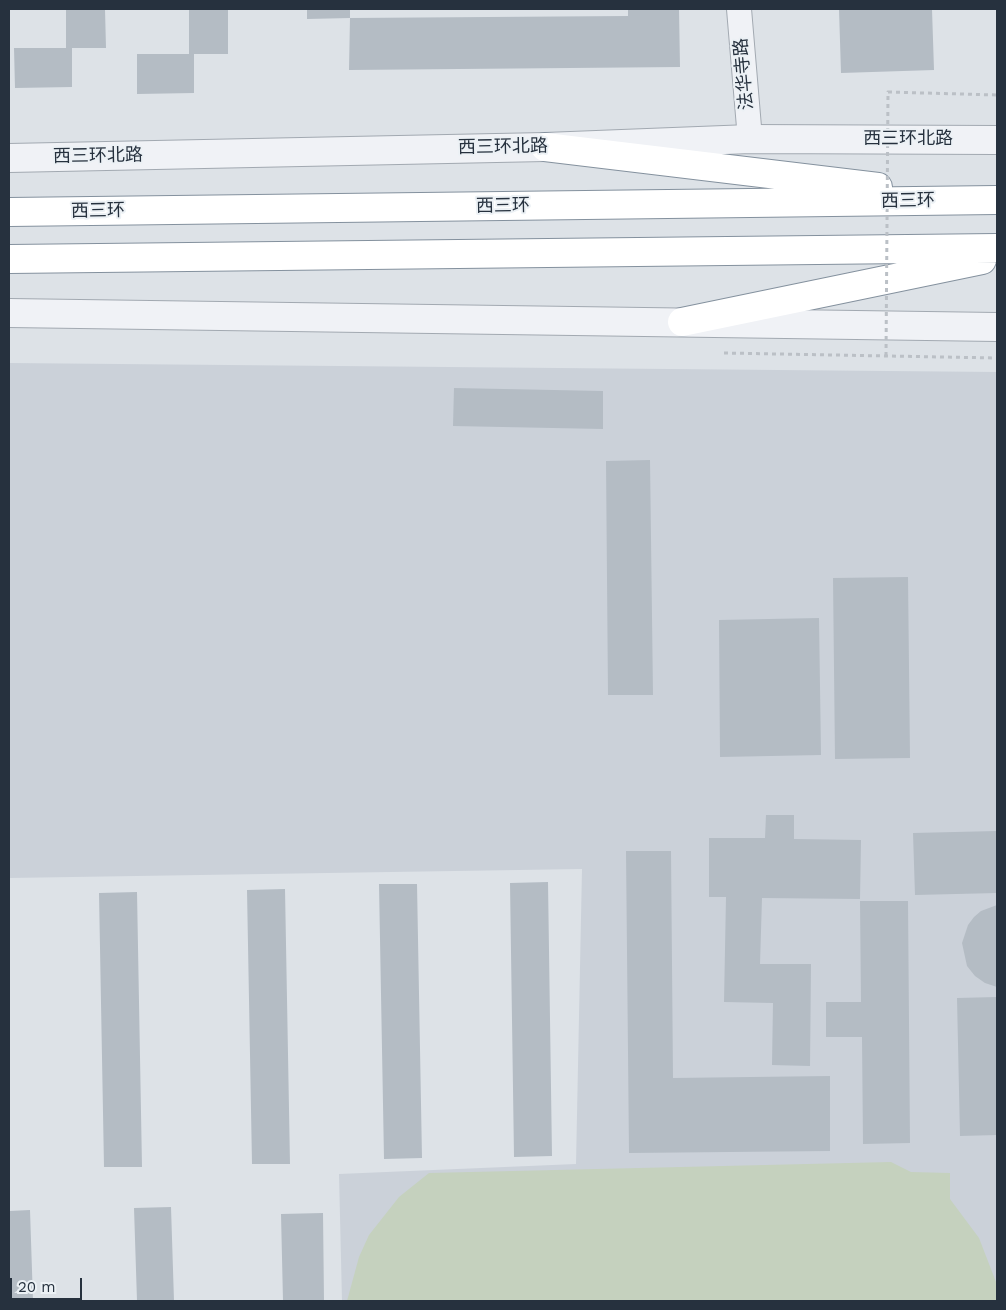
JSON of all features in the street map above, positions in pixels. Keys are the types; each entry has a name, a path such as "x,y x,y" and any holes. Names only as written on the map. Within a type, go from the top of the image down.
{"highway":[{"path":"545,146 990,200"},
{"name":"西三环","path":"9,212 990,200"},
{"path":"9,259 997,248"},
{"path":"682,322 997,257"}],"street":[{"name":"法华寺路","path":"739,9 750,139"},
{"name":"西三环北路","path":"9,158 545,146 750,139 997,140"},
{"path":"9,312 997,327"}],"path":[{"path":"886,356 888,92 997,95"},
{"path":"724,353 997,358"}],"shaded area":[{"path":"9,363 997,372 997,1301 342,1301 339,1174 576,1164 582,869 9,878"}],"green space":[{"path":"891,1162 911,1172 950,1173 950,1199 979,1238 996,1282 997,1301 347,1301 359,1257 369,1235 399,1197 429,1173"}],"building":[{"path":"66,9 105,9 106,48 72,48 72,87 15,88 14,48 66,48"},
{"path":"189,9 228,9 228,54 194,54 194,93 137,94 137,54 189,54"},
{"path":"307,9 350,9 350,18 307,19"},
{"path":"628,9 679,9 680,67 349,70 350,18 628,16"},
{"path":"839,9 932,9 934,70 841,73"},
{"path":"454,388 603,391 603,429 453,426"},
{"path":"650,460 653,695 608,695 606,461"},
{"path":"908,577 910,758 835,759 833,578"},
{"path":"819,618 821,755 720,757 719,620"},
{"path":"766,815 794,815 794,839 861,840 860,899 762,898 760,964 811,964 810,1066 772,1065 773,1003 724,1002 726,897 709,897 709,838 765,838"},
{"path":"997,831 997,893 915,895 913,833"},
{"path":"626,851 671,851 673,1078 830,1076 830,1151 629,1153"},
{"path":"548,882 552,1156 514,1157 510,883"},
{"path":"379,884 417,884 422,1158 384,1159"},
{"path":"285,889 290,1164 252,1164 247,890"},
{"path":"137,892 142,1167 104,1167 99,893"},
{"path":"860,901 908,901 910,1143 863,1144 862,1037 826,1037 826,1002 861,1002"},
{"path":"997,905 997,987 985,983 975,976 967,966 962,943 968,925 974,917 981,911"},
{"path":"997,997 997,1135 960,1136 957,998"},
{"path":"171,1207 174,1301 137,1301 134,1208"},
{"path":"30,1210 33,1301 9,1301 9,1211"},
{"path":"323,1213 324,1301 283,1301 281,1214"}]}
